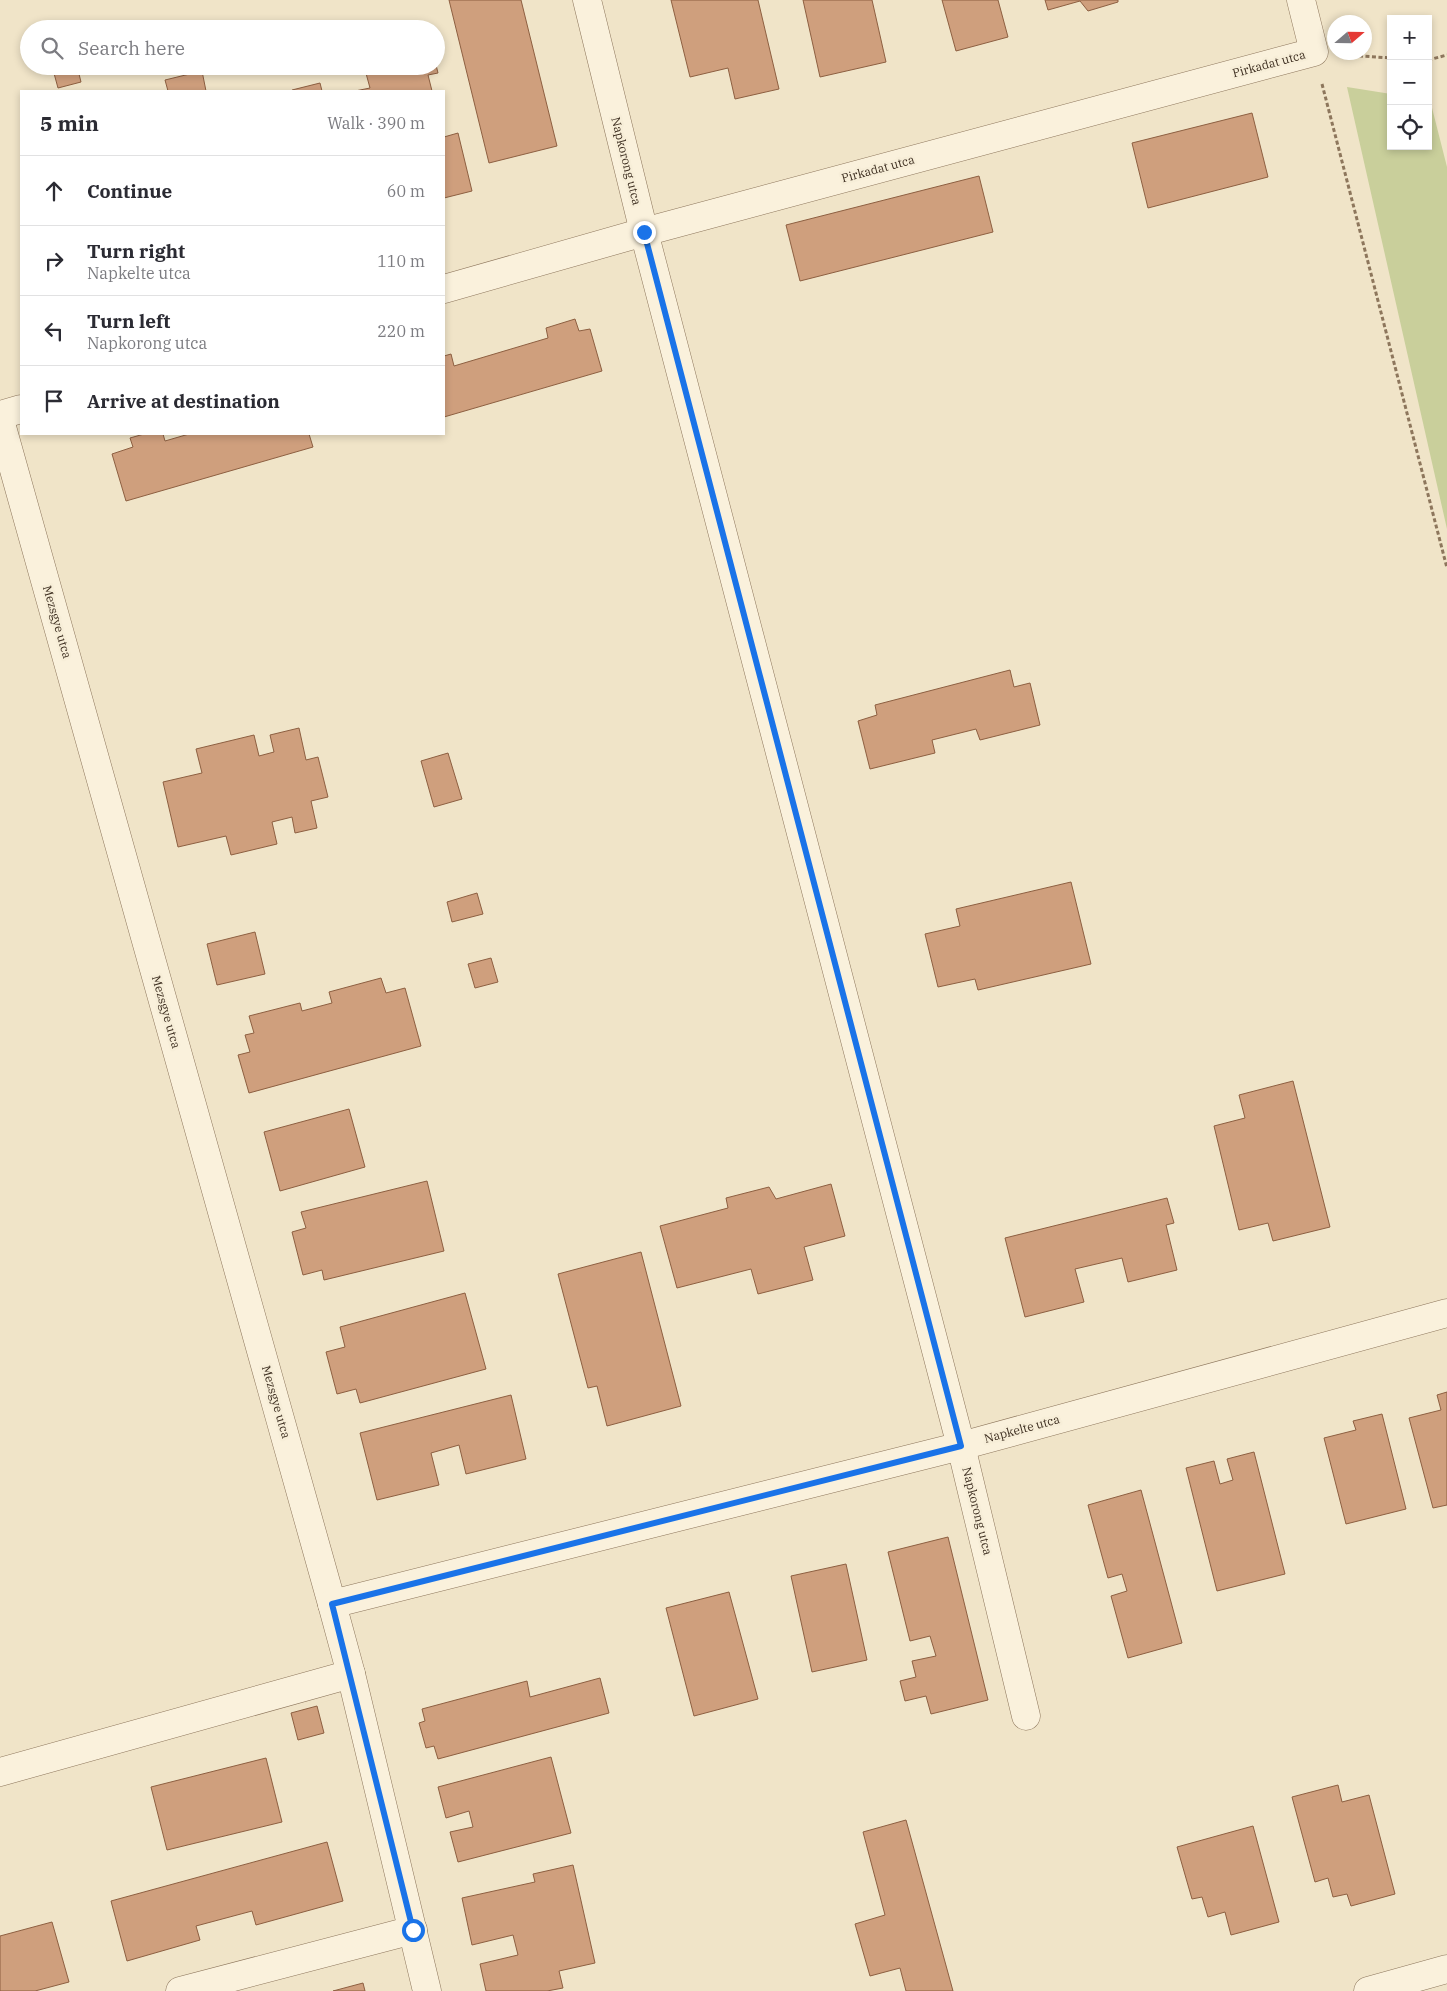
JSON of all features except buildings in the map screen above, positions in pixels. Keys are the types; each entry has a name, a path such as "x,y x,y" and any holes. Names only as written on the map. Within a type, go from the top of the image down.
{"street":[{"name":"Napkorong utca","path":"587,0 644,232 961,1446 1026,1716"},
{"path":"1300,0 1314,52"},
{"name":"Pirkadat utca","path":"445,289 644,232 1314,52"},
{"path":"0,415 20,409"},
{"name":"Mezsgye utca","path":"0,420 332,1604 351,1674 428,1991"},
{"name":"Napkelte utca","path":"332,1604 961,1446 1447,1313"},
{"path":"0,1772 351,1674"},
{"path":"180,1991 413,1930"},
{"path":"1368,1991 1447,1969"}],"path":[{"path":"1387,58 1314,52 1447,568"},
{"path":"1432,59 1447,55"}],"green space":[{"path":"1347,87 1387,93 1387,150 1432,150 1432,108 1447,167 1447,529"}],"route":[{"path":"413,1930 351,1674 332,1604 961,1446 644,232"}]}
